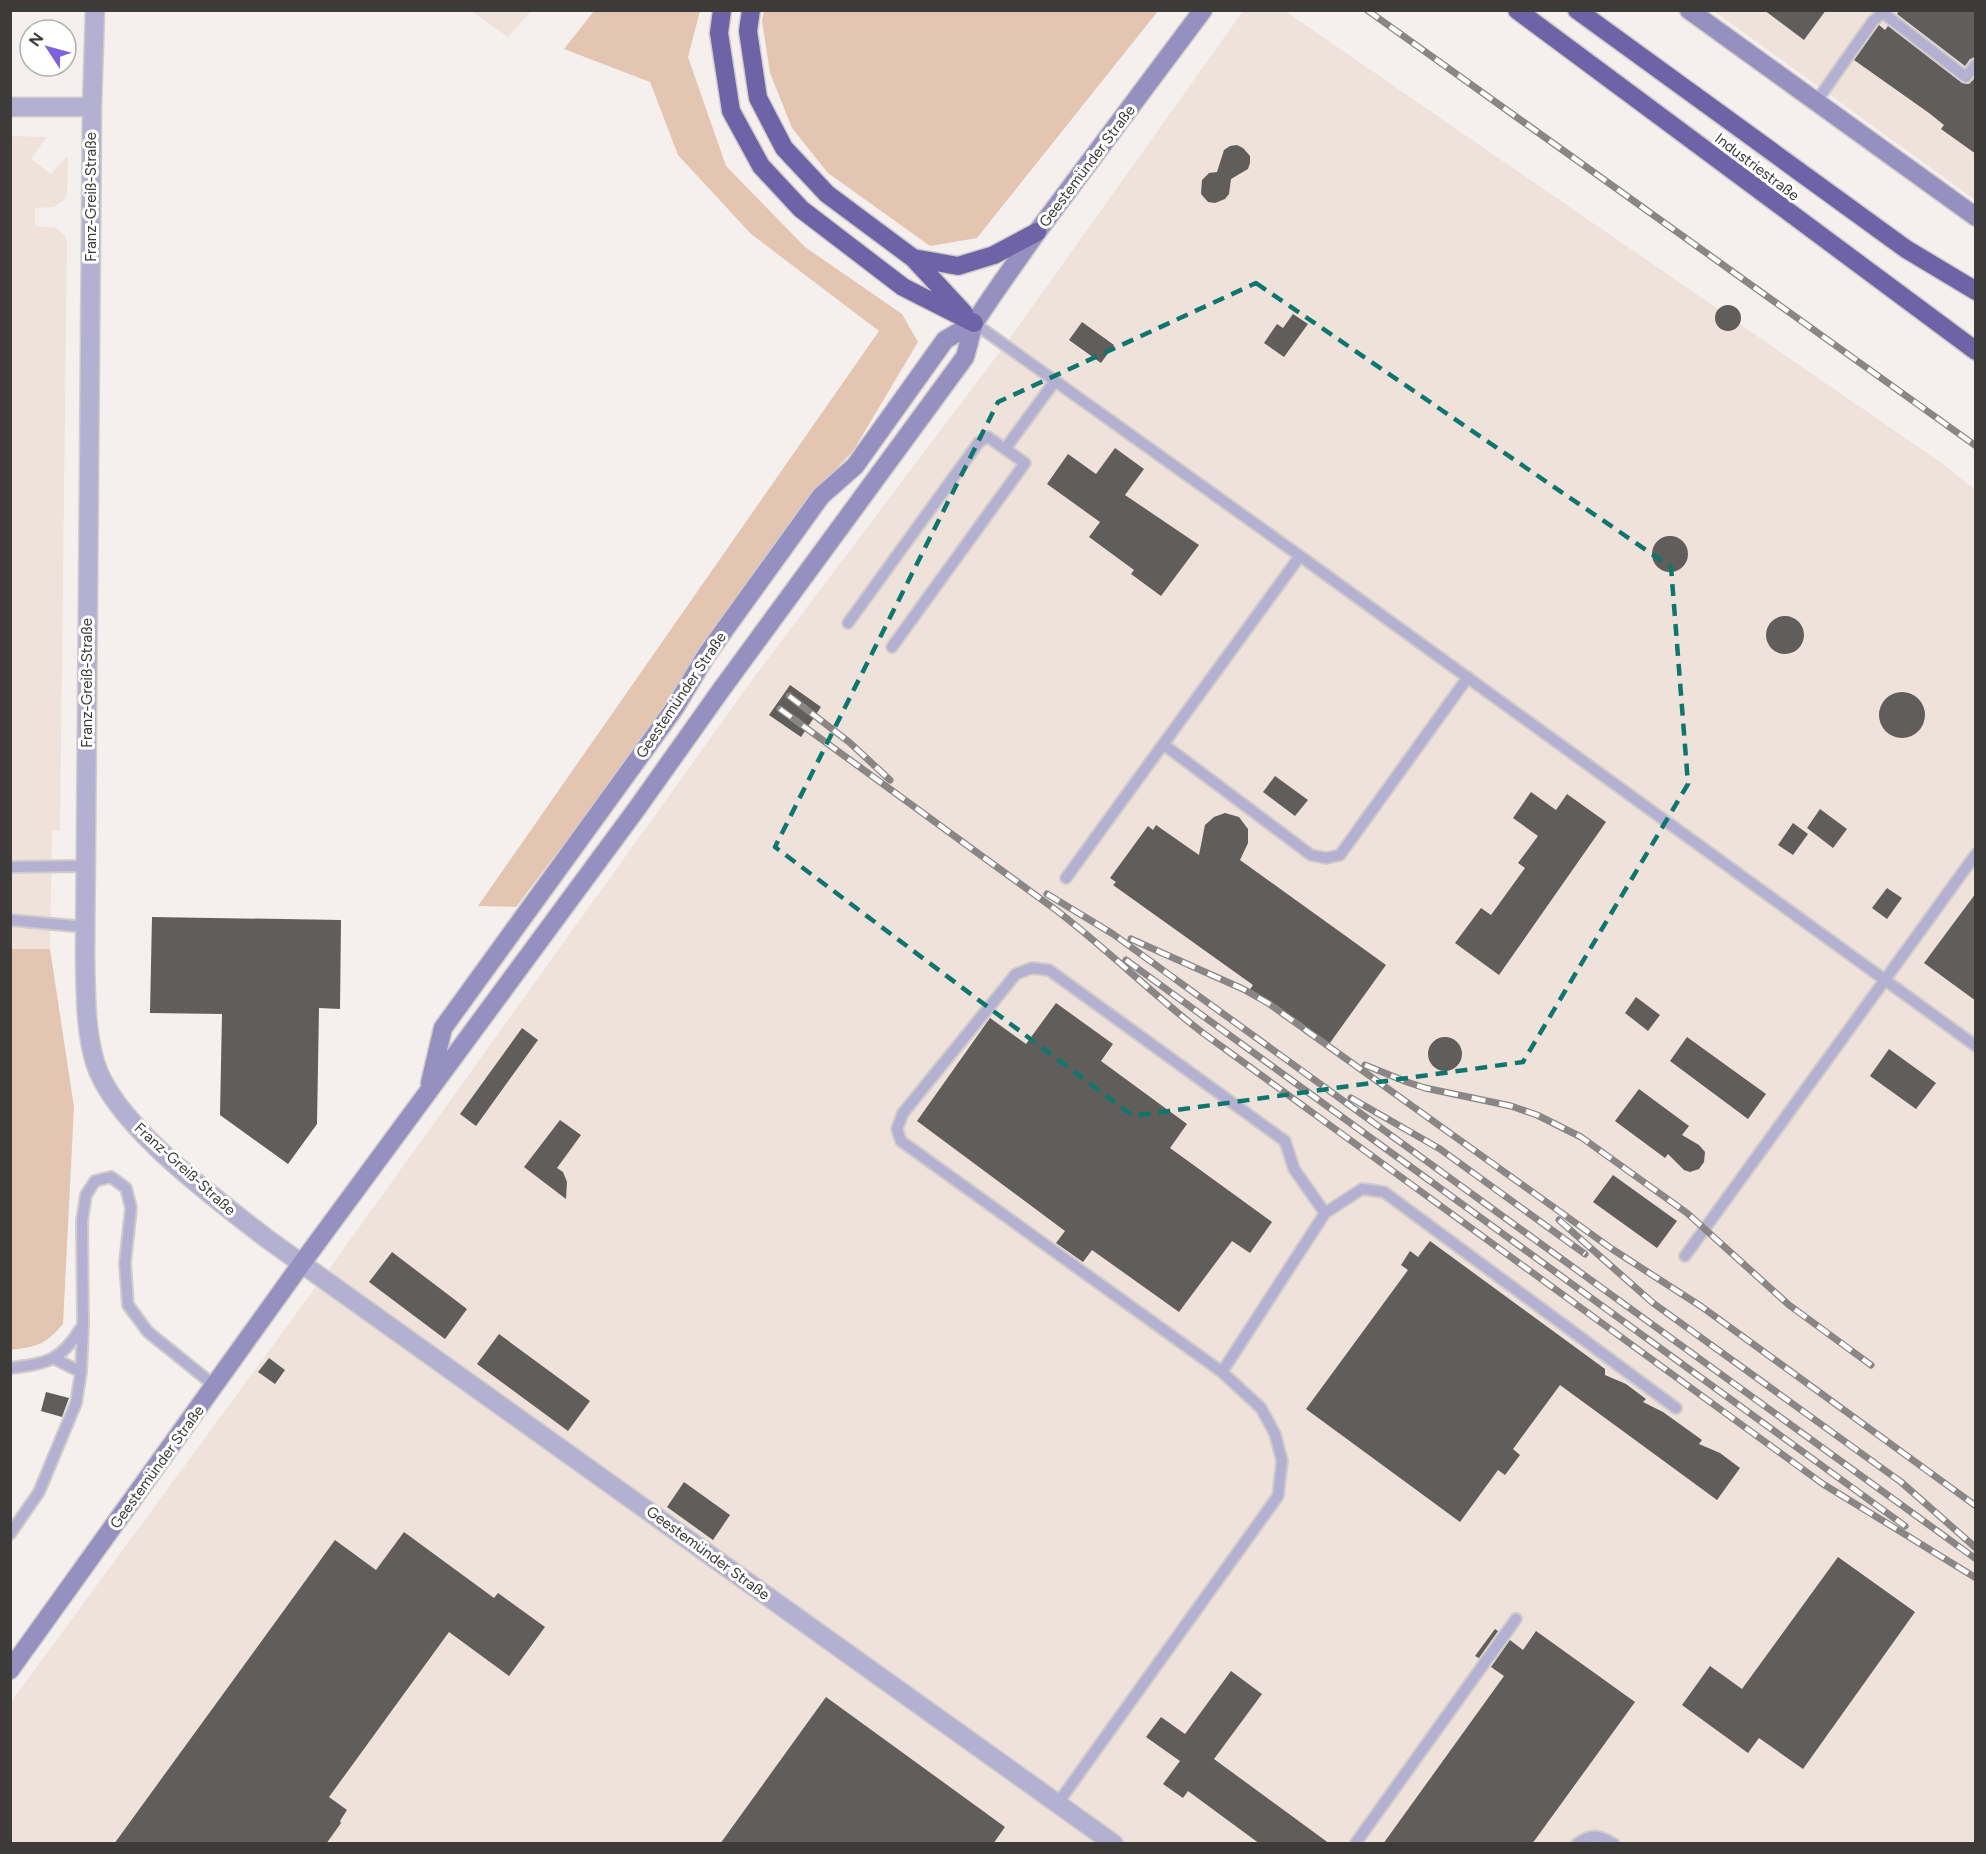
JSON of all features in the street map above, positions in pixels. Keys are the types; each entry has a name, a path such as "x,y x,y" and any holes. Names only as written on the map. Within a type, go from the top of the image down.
{"highway":[{"path":"722,10 719,33 731,111 761,166 801,209 903,287 974,323"},
{"path":"750,10 748,31 758,98 784,148 827,194 913,258 974,323"},
{"name":"Industriestraße","path":"1517,10 1976,351"},
{"name":"Industriestraße","path":"1577,10 1896,242 1976,291"},
{"path":"913,258 958,266 994,255 1037,232"}],"street":[{"name":"Franz-Greiß-Straße","path":"95,10 92,107 85,927 88,1026 95,1064 112,1098 143,1133 206,1191 302,1263"},
{"name":"Geestemünder Straße","path":"10,1670 302,1263 965,357 974,323 1037,232 1203,10"},
{"path":"1689,10 1976,217"},
{"path":"10,107 92,107"},
{"name":"Geestemünder Straße","path":"427,1093 443,1028 675,709 708,654 821,496 855,466 945,340 974,323"},
{"name":"Geestemünder Straße","path":"302,1263 1114,1844"}],"lane":[{"path":"1816,102 1874,21 1885,12 1966,77 1976,64"},
{"path":"974,323 1468,677 1976,1046"},
{"path":"1005,449 1055,381"},
{"path":"848,623 979,442 988,437 1025,463 892,647"},
{"path":"1066,878 1300,556"},
{"path":"1163,744 1311,855 1326,858 1340,855 1468,677"},
{"path":"1685,1256 1976,854"},
{"path":"10,867 86,866"},
{"path":"10,920 85,927"},
{"path":"1058,1803 1278,1496 1282,1461 1275,1434 1261,1408 1222,1372 901,1141 897,1129 903,1113 1016,974 1032,969 1049,970 1285,1141 1294,1169 1325,1213"},
{"path":"10,1534 39,1492 76,1403 81,1372 83,1325 82,1221 86,1195 95,1181 111,1177 126,1188 131,1208 125,1263 128,1305 148,1332 215,1386"},
{"path":"1222,1372 1325,1213 1362,1189 1384,1192 1676,1408"},
{"path":"10,1368 55,1359 72,1344 83,1325"},
{"path":"55,1359 81,1372"},
{"path":"1355,1844 1516,1619"},
{"path":"1577,1844 1584,1838 1601,1836 1614,1844"}],"highlighted area":[{"path":"1256,283 1671,567 1688,784 1523,1062 1133,1116 775,847 998,402"}],"shaded area":[{"path":"764,10 1158,11 977,238 930,246 828,173 792,128 770,73 762,21"},
{"path":"471,11 531,11 508,37"},
{"path":"594,11 700,11 688,57 726,166 805,247 902,314 918,342 853,451 808,499 702,649 646,735 516,907 478,906 879,331 751,234 678,155 650,82 564,49"},
{"path":"1243,11 1285,11 1943,464 1975,490 1975,1843 11,1844 11,1702 335,1261 755,676 1005,345"},
{"path":"1714,11 1975,11 1975,200"},
{"path":"10,136 47,137 31,159 51,174 67,156 68,160 65,199 54,207 35,208 35,226 56,228 65,236 67,243 60,831 52,831 50,949 11,949"},
{"path":"11,949 50,949 74,1107 63,1324 51,1337 40,1344 11,1350"}],"building":[{"path":"1764,10 1826,10 1804,40"},
{"path":"1899,10 1976,10 1976,57 1970,59 1965,66 1897,14"},
{"path":"1879,25 1885,30 1888,26 1962,83 1969,84 1976,77 1976,154 1941,129 1944,125 1929,113 1854,60"},
{"path":"1237,145 1250,156 1248,169 1231,179 1229,194 1225,199 1215,203 1208,202 1201,194 1202,180 1209,173 1217,172 1224,150"},
{"path":"1728,305 1737,309 1741,318 1737,327 1728,331 1719,327 1715,318 1719,309"},
{"path":"1293,314 1308,324 1284,357 1264,343 1277,324 1283,328"},
{"path":"1082,322 1114,345 1101,363 1069,340"},
{"path":"1115,448 1144,469 1125,495 1199,545 1161,596 1131,574 1134,570 1089,537 1100,522 1047,484 1068,454 1096,474"},
{"path":"1670,536 1683,541 1688,554 1683,567 1670,572 1657,567 1652,554 1657,541"},
{"path":"1785,616 1798,622 1804,635 1798,648 1785,654 1772,648 1766,635 1772,622"},
{"path":"790,685 821,707 801,737 769,715"},
{"path":"1902,692 1918,699 1925,715 1918,731 1902,738 1886,731 1879,715 1886,699"},
{"path":"1275,776 1308,800 1295,816 1263,792"},
{"path":"1531,792 1556,810 1567,794 1606,822 1499,975 1455,943 1481,908 1491,915 1525,868 1518,863 1538,836 1513,818"},
{"path":"1820,809 1847,829 1833,848 1807,828"},
{"path":"1225,813 1239,817 1248,829 1248,843 1240,860 1386,965 1327,1047 1249,991 1253,985 1113,885 1116,882 1110,878 1148,826 1153,830 1156,825 1199,855 1205,825 1214,817"},
{"path":"1793,823 1808,834 1793,855 1778,845"},
{"path":"1887,888 1902,898 1887,919 1872,908"},
{"path":"1976,893 1976,1001 1924,963"},
{"path":"152,917 341,920 340,1009 319,1008 317,1124 288,1164 220,1115 222,1014 150,1013"},
{"path":"1636,997 1660,1015 1648,1031 1625,1013"},
{"path":"1056,1003 1113,1044 1101,1061 1187,1124 1170,1148 1272,1222 1250,1253 1232,1241 1179,1312 1092,1250 1083,1262 1056,1243 1065,1231 917,1121 990,1018 1026,1044"},
{"path":"522,1028 538,1040 476,1126 460,1114"},
{"path":"1445,1037 1457,1042 1462,1054 1457,1066 1445,1071 1433,1066 1428,1054 1433,1042"},
{"path":"1687,1037 1766,1094 1748,1119 1670,1061"},
{"path":"1889,1049 1936,1083 1916,1109 1870,1076"},
{"path":"1639,1089 1689,1126 1682,1135 1699,1145 1705,1152 1704,1162 1699,1169 1690,1172 1684,1170 1668,1154 1665,1158 1615,1121"},
{"path":"560,1120 581,1135 557,1168 563,1172 567,1182 566,1199 524,1167"},
{"path":"1613,1175 1677,1221 1657,1248 1593,1202"},
{"path":"1430,1241 1605,1369 1605,1375 1626,1384 1646,1399 1643,1402 1663,1412 1702,1440 1699,1444 1720,1453 1740,1468 1717,1500 1560,1385 1513,1449 1520,1455 1505,1475 1498,1470 1460,1522 1306,1409 1408,1270 1401,1265 1410,1251 1418,1257"},
{"path":"392,1252 467,1309 445,1339 369,1282"},
{"path":"499,1334 590,1401 568,1431 477,1364"},
{"path":"269,1358 285,1370 275,1384 258,1372"},
{"path":"46,1392 69,1398 62,1417 41,1411"},
{"path":"684,1482 730,1515 713,1540 667,1507"},
{"path":"404,1532 494,1598 498,1593 545,1627 509,1676 449,1632 329,1797 347,1810 326,1844 114,1844 335,1540 376,1570"},
{"path":"1838,1557 1915,1612 1803,1769 1759,1738 1748,1753 1682,1705 1710,1666 1742,1689"},
{"path":"1495,1629 1498,1631 1479,1658 1475,1656"},
{"path":"1536,1631 1635,1702 1532,1844 1383,1844 1504,1676 1491,1667 1510,1640 1523,1650"},
{"path":"1231,1671 1262,1694 1214,1759 1330,1844 1260,1844 1188,1791 1183,1798 1163,1784 1180,1761 1146,1737 1161,1717 1185,1734"},
{"path":"826,1697 1005,1827 993,1844 720,1844"}],"railway":[{"path":"1367,10 1976,446"},
{"path":"789,696 849,742 890,780"},
{"path":"780,709 1056,910 1203,1033 1823,1484 1976,1578"},
{"path":"1047,894 1113,934 1976,1559"},
{"path":"1131,939 1243,989 1268,1003 1612,1249 1702,1307 1976,1506"},
{"path":"1126,960 1905,1526"},
{"path":"1365,1065 1425,1088 1511,1106 1537,1115 1581,1137 1687,1213 1789,1305 1871,1365"},
{"path":"1351,1098 1440,1149 1585,1254"},
{"path":"1559,1220 1653,1303 1901,1482 1976,1548"}]}
